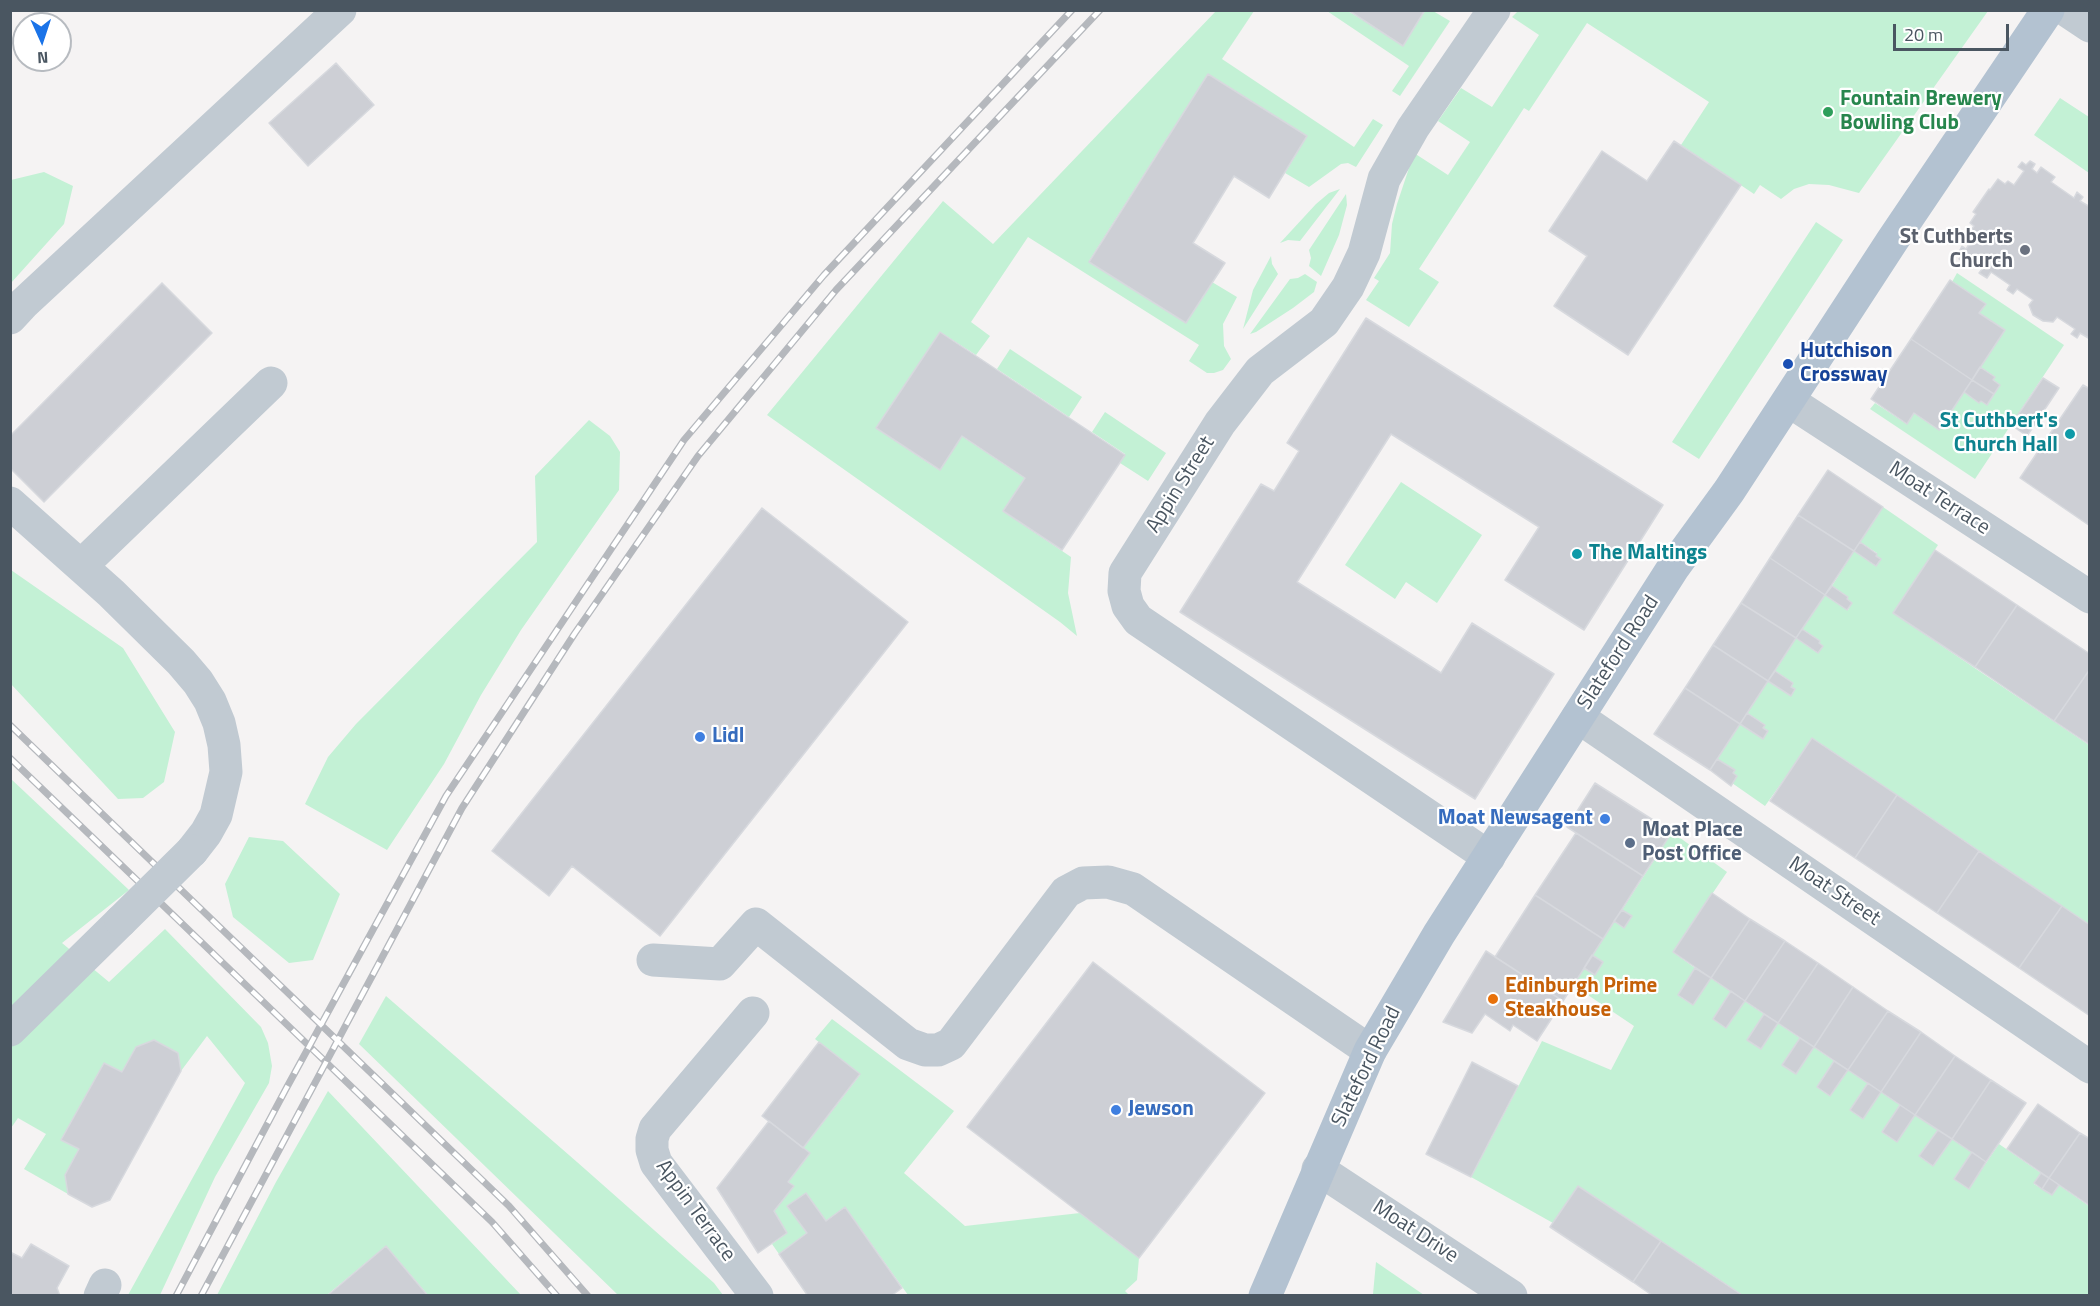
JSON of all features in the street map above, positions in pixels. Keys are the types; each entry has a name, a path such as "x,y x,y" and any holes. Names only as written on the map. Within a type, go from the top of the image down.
{"main road":[{"name":"Slateford Road","path":"1265,1296 1370,1052 1439,934 1673,568 1730,491 1892,241 2048,10"}],"street":[{"path":"10,318 340,10"},
{"name":"Appin Street","path":"1489,857 1138,620 1128,606 1124,591 1125,573 1220,423 1260,371 1324,322 1348,287 1364,253 1384,179 1413,128 1494,10"},
{"path":"2067,10 2090,26"},
{"path":"81,566 271,383"},
{"name":"Moat Terrace","path":"1788,401 2090,597"},
{"path":"10,503 81,566 181,662 204,692 219,723 224,745 226,772 216,815 206,834 192,851 10,1030"},
{"name":"Moat Street","path":"1578,717 2090,1067"},
{"path":"653,960 720,964 756,924 908,1044 925,1050 938,1050 951,1044 1066,892 1083,883 1108,882 1133,889 1370,1052"},
{"name":"Appin Terrace","path":"753,1013 655,1129 652,1150 656,1163 758,1296"},
{"name":"Moat Drive","path":"1318,1169 1511,1296"}],"green space":[{"path":"1216,11 1254,11 1222,59 1354,147 1373,119 1383,125 1356,167 1348,163 1341,164 1309,187 1285,173 1307,136 1208,74 1089,261 1186,323 1212,282 1237,297 1223,324 1224,346 1231,359 1223,370 1207,373 1189,361 1199,345 1028,237 971,322 990,336 976,355 940,332 876,428 939,470 962,436 1025,478 1003,511 1071,557 1068,593 1077,636 767,415 943,201 993,244"},
{"path":"1327,11 1348,11 1403,45 1425,11 1433,11 1450,21 1400,96 1392,91 1409,66"},
{"path":"1518,11 1988,11 1859,193 1829,185 1809,184 1794,189 1781,199 1760,185 1754,194 1681,145 1709,102 1587,23 1529,111 1524,108 1419,269 1439,282 1409,327 1366,300 1379,281 1374,278 1390,253 1392,224 1414,153 1448,175 1470,142 1438,121 1461,88 1492,107 1539,35 1512,17"},
{"path":"2060,98 2089,117 2089,173 2034,135"},
{"path":"44,172 73,186 64,224 11,283 11,180"},
{"path":"1340,189 1300,241 1288,240 1280,243 1316,204 1329,193"},
{"path":"1346,194 1347,205 1339,235 1321,276 1309,266 1311,258 1309,250"},
{"path":"1816,222 1843,240 1699,459 1672,442"},
{"path":"1271,256 1272,264 1278,274 1243,329 1253,290"},
{"path":"1957,273 2064,345 1975,479 1870,409 1875,403 1907,424 1914,413 1939,429 1964,392 1979,403 1981,401 1987,405 2000,385 1993,380 1995,377 1980,367 2005,330 1979,313 1985,304 1952,282"},
{"path":"1305,274 1317,282 1314,292 1293,308 1250,334 1290,279"},
{"path":"1010,349 1082,397 1069,417 997,369"},
{"path":"1105,412 1166,453 1148,481 1120,463 1125,454 1092,432"},
{"path":"589,420 610,436 620,452 619,490 521,630 481,695 444,764 387,850 305,804 328,757 356,724 537,542 535,476"},
{"path":"1401,482 1482,535 1437,603 1406,582 1395,599 1345,565"},
{"path":"1883,507 1938,545 1893,613 2089,745 2089,925 1813,739 1765,806 1732,783 1734,770 1717,759 1740,724 1763,739 1768,731 1763,728 1765,725 1747,713 1768,681 1791,696 1795,689 1791,687 1793,683 1775,671 1796,638 1818,653 1823,646 1819,643 1820,641 1802,629 1825,595 1848,610 1852,603 1847,599 1848,597 1832,586 1854,551 1876,566 1881,559 1876,556 1877,553 1860,542"},
{"path":"11,570 123,648 175,732 164,782 143,798 118,799 11,684"},
{"path":"10,778 129,890 62,943 109,982 165,929 261,1027 268,1043 272,1066 269,1083 215,1177 160,1295 128,1295 245,1083 207,1036 181,1071 178,1053 154,1040 136,1047 122,1072 104,1063 62,1140 79,1149 68,1194 24,1169 46,1134 18,1118 11,1128"},
{"path":"1672,832 1727,872 1673,952 1695,968 1678,995 1693,1005 1711,978 1731,991 1713,1019 1726,1027 1745,1001 1764,1014 1747,1040 1761,1049 1778,1023 1800,1038 1782,1065 1814,1047 1834,1061 1817,1087 1830,1096 1848,1070 1868,1083 1850,1110 1863,1119 1881,1092 1900,1105 1882,1132 1897,1142 1915,1115 1938,1130 1920,1156 1933,1166 1952,1139 1972,1152 1969,1188 1999,1144 2041,1173 2034,1184 2052,1195 2059,1185 2089,1206 2089,1295 1742,1295 1578,1186 1553,1223 1471,1177 1542,1041 1611,1070 1634,1026 1573,985 1584,968 1595,975 1603,962 1592,955 1614,921 1624,928 1631,917 1622,910"},
{"path":"249,837 283,841 340,894 313,960 289,963 233,917 225,884"},
{"path":"386,996 714,1283 723,1295 618,1295 359,1044"},
{"path":"832,1019 954,1111 904,1173 965,1226 1080,1213 1139,1258 1137,1280 1125,1291 1129,1295 908,1295 845,1207 826,1221 806,1193 788,1206 807,1233 779,1254 772,1244 787,1233 774,1211 793,1187 788,1182 810,1153 803,1148 860,1075 815,1039"},
{"path":"328,1091 521,1295 428,1295 386,1246 327,1295 217,1295 276,1182"},
{"path":"1376,1262 1424,1295 1373,1294"}],"building":[{"path":"1348,10 1425,10 1403,46"},
{"path":"336,63 374,105 308,166 269,123"},
{"path":"1208,74 1307,136 1269,198 1234,176 1193,243 1225,263 1186,323 1089,262"},
{"path":"1674,141 1741,185 1628,355 1554,306 1587,256 1549,231 1602,151 1647,181"},
{"name":"St Cuthberts Church","path":"2030,161 2035,164 2032,169 2037,173 2041,167 2055,177 2051,182 2074,198 2077,192 2083,197 2080,201 2090,207 2090,339 2080,333 2077,338 2071,334 2075,329 2057,317 2053,322 2043,321 2033,315 2029,305 2033,300 2017,289 2013,294 2007,290 2010,285 1991,272 1987,278 1979,273 1983,268 1970,258 1965,263 1959,259 1963,254 1959,252 1962,246 1966,249 1972,240 1967,236 1974,226 1970,223 1976,214 1973,212 1989,189 1998,179 2005,184 2008,181 2014,185 2024,171 2018,167 2022,162 2026,165"},
{"path":"1950,280 1986,304 1979,313 2005,330 1972,380 1911,339"},
{"path":"162,283 212,333 44,502 10,468 10,436"},
{"name":"The Maltings","path":"1366,318 1663,505 1584,630 1505,580 1539,527 1391,434 1297,582 1441,673 1472,623 1554,674 1475,799 1180,612 1261,484 1274,491 1299,451 1287,443"},
{"path":"940,332 1125,455 1062,550 1003,511 1025,478 962,436 940,470 876,428"},
{"path":"1911,339 1972,380 1939,430 1914,413 1907,424 1871,399"},
{"path":"1980,367 1995,377 1993,380 2000,385 1994,394 1972,380"},
{"path":"2043,378 2059,388 2027,436 2011,425"},
{"path":"1972,380 1994,394 1987,405 1981,401 1979,403 1964,392"},
{"name":"St Cuthbert's Church Hall","path":"2083,385 2090,389 2090,526 2020,478"},
{"path":"1828,470 1883,507 1854,551 1798,515"},
{"name":"Lidl","path":"762,508 908,622 660,936 572,866 549,896 492,851"},
{"path":"1798,515 1854,551 1825,595 1770,558"},
{"path":"1860,542 1881,559 1876,566 1854,551"},
{"path":"1935,550 2017,605 1975,667 1893,613"},
{"path":"1770,558 1825,595 1796,638 1741,603"},
{"path":"1832,586 1848,597 1847,599 1852,603 1847,610 1825,595"},
{"path":"1741,603 1796,638 1768,681 1713,645"},
{"path":"2017,605 2090,654 2090,669 2054,721 1975,667"},
{"path":"1802,629 1820,641 1819,643 1823,646 1818,653 1796,638"},
{"path":"1713,645 1768,681 1740,724 1685,688"},
{"path":"2090,669 2090,745 2054,721"},
{"path":"1775,671 1793,683 1791,687 1795,689 1791,696 1768,681"},
{"path":"1685,688 1740,724 1710,770 1654,734"},
{"path":"1747,713 1765,725 1763,728 1768,731 1763,739 1740,724"},
{"path":"1812,738 1897,795 1855,858 1770,801"},
{"path":"1717,759 1735,770 1733,773 1737,776 1731,786 1710,770"},
{"path":"1595,783 1672,832 1643,876 1567,827"},
{"path":"1897,795 1979,851 1937,913 1855,858"},
{"path":"1576,833 1643,876 1603,939 1535,895"},
{"path":"1979,851 2062,906 2019,968 1937,913"},
{"path":"1712,893 1750,919 1711,978 1673,952"},
{"path":"1535,895 1603,939 1563,1001 1495,957"},
{"path":"2062,906 2090,925 2090,1016 2019,968"},
{"path":"1622,910 1632,916 1624,928 1614,921"},
{"path":"1750,919 1785,941 1745,1001 1711,978"},
{"path":"1785,941 1818,963 1778,1023 1745,1001"},
{"path":"1486,951 1563,1001 1537,1041 1513,1025 1510,1031 1485,1014 1472,1033 1443,1022"},
{"path":"1592,955 1603,962 1595,975 1584,968"},
{"name":"Jewson","path":"1093,962 1265,1093 1139,1258 967,1127"},
{"path":"1818,963 1853,987 1814,1047 1778,1023"},
{"path":"1695,968 1711,978 1693,1005 1678,995"},
{"path":"1853,987 1888,1011 1848,1070 1814,1047"},
{"path":"1731,991 1745,1001 1726,1028 1713,1019"},
{"path":"1888,1011 1921,1032 1881,1092 1848,1070"},
{"path":"1764,1014 1778,1023 1761,1049 1747,1040"},
{"path":"1921,1032 1955,1056 1915,1115 1881,1092"},
{"path":"1800,1038 1814,1047 1796,1074 1782,1065"},
{"path":"154,1040 178,1053 181,1071 110,1200 92,1207 68,1194 65,1175 79,1149 61,1140 104,1063 122,1072 136,1047"},
{"path":"819,1042 860,1074 803,1148 762,1116"},
{"path":"1955,1056 1991,1080 1952,1139 1915,1115"},
{"path":"1834,1061 1848,1070 1830,1096 1817,1087"},
{"path":"1472,1062 1518,1086 1471,1177 1426,1154"},
{"path":"1991,1080 2026,1103 1986,1162 1952,1139"},
{"path":"1868,1083 1881,1092 1863,1119 1850,1110"},
{"path":"2038,1104 2080,1133 2049,1178 2007,1149"},
{"path":"1900,1105 1915,1115 1897,1142 1882,1132"},
{"path":"769,1121 810,1153 788,1182 794,1186 774,1211 787,1233 758,1253 717,1188"},
{"path":"1938,1130 1952,1139 1933,1166 1919,1156"},
{"path":"2080,1133 2090,1139 2090,1206 2049,1178"},
{"path":"1972,1152 1986,1162 1969,1189 1954,1179"},
{"path":"2041,1173 2049,1178 2042,1189 2034,1183"},
{"path":"2049,1178 2059,1185 2052,1195 2042,1189"},
{"path":"1578,1186 1661,1241 1633,1282 1550,1227"},
{"path":"806,1193 826,1221 845,1207 902,1288 891,1296 808,1296 779,1254 807,1233 787,1206"},
{"path":"1661,1241 1742,1295 1653,1296 1633,1282"},
{"path":"31,1244 69,1266 57,1288 60,1296 10,1296 10,1252 22,1258"},
{"path":"386,1246 428,1296 327,1296"}],"railway":[{"path":"176,1296 446,796 684,440 824,275 1072,10"},
{"path":"201,1296 462,808 575,633 698,456 836,290 1100,10"},
{"path":"10,725 509,1206 588,1296"},
{"path":"10,758 492,1222 557,1296"}],"place":[{"name":"Fountain Brewery Bowling Club","path":"1828,112"},
{"name":"St Cuthberts Church","path":"2025,250"},
{"name":"Hutchison Crossway","path":"1788,364"},
{"name":"St Cuthbert's Church Hall","path":"2070,434"},
{"name":"The Maltings","path":"1577,554"},
{"name":"Lidl","path":"700,737"},
{"name":"Moat Newsagent","path":"1605,819"},
{"name":"Moat Place Post Office","path":"1630,843"},
{"name":"Edinburgh Prime Steakhouse","path":"1493,999"},
{"name":"Jewson","path":"1116,1110"}]}
